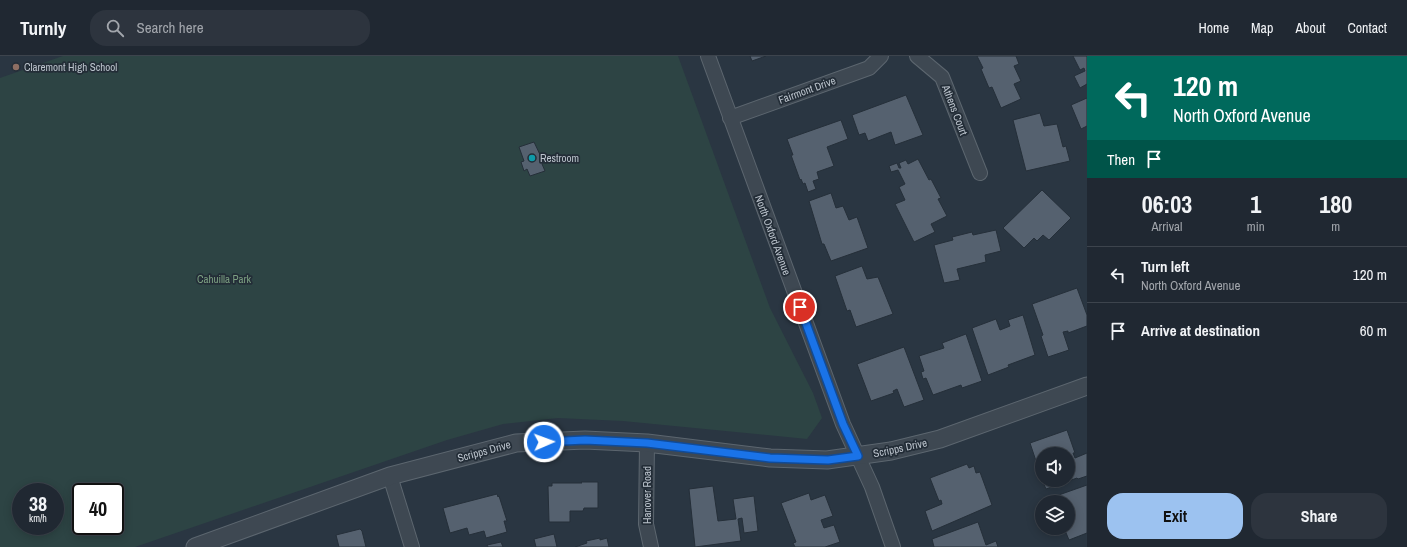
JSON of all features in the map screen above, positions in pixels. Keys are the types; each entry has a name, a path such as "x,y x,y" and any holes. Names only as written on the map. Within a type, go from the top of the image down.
{"street":[{"name":"North Oxford Avenue","path":"708,56 843,424 872,487 893,547"},
{"name":"Fairmont Drive","path":"730,118 869,68 881,56"},
{"name":"Athens Court","path":"917,56 942,77 980,173"},
{"name":"Scripps Drive","path":"195,547 390,476 516,443 585,440 647,443 770,458 828,460 891,451 940,439 1087,386"},
{"name":"Hanover Road","path":"647,443 646,524 651,547"},
{"path":"390,476 412,547"}],"green space":[{"name":"Cahuilla Park","path":"63,56 678,56 770,308 813,393 822,418 807,439 623,421 558,418 503,424 447,440 135,547 0,547 0,78"}],"building":[{"path":"750,56 766,56 752,61"},
{"path":"977,56 1016,56 1019,64 1014,66 1021,81 1014,84 1021,99 1001,108 992,87 989,88 981,69 983,68"},
{"path":"1073,56 1087,56 1087,84 1080,88 1074,76 1085,71 1084,68 1080,70"},
{"path":"906,95 923,135 895,145 891,132 868,141 865,133 859,135 852,115"},
{"path":"1087,98 1087,126 1081,129 1071,105"},
{"path":"1040,113 1044,126 1057,124 1063,147 1066,146 1070,161 1026,171 1013,120"},
{"path":"841,120 848,139 827,147 834,166 817,172 819,179 813,181 816,189 808,192 805,183 803,184 801,179 800,180 787,139"},
{"name":"Restroom","path":"534,142 544,163 542,164 545,171 530,176 527,169 524,171 521,162 524,161 519,147"},
{"path":"918,159 941,198 938,199 947,216 931,224 935,232 914,242 895,204 905,200 899,187 905,184 898,170 891,172 889,166 897,163 899,168 901,168 899,163 906,160 908,164"},
{"path":"1042,190 1071,218 1049,240 1043,235 1037,241 1034,238 1024,248 1003,228"},
{"path":"831,193 836,208 843,206 849,220 857,217 868,248 831,261 824,244 822,244 809,201"},
{"path":"996,230 1001,251 985,255 986,262 957,269 960,280 944,283 934,245 953,240 952,237 972,232 973,235"},
{"path":"862,266 867,279 878,277 893,314 856,327 850,310 847,311 835,276"},
{"path":"1077,288 1087,315 1087,326 1068,333 1068,331 1063,332 1069,350 1048,357 1041,336 1043,335 1032,304"},
{"path":"1023,315 1035,355 1008,365 1009,367 988,375 972,328 996,319 1000,330 1010,326 1008,320"},
{"path":"966,334 982,381 962,388 961,385 933,395 926,378 923,379 921,372 924,371 919,356 944,348 942,343"},
{"path":"904,347 924,400 904,407 897,389 893,391 894,393 871,401 857,364"},
{"path":"1067,430 1073,447 1035,447 1035,458 1030,443"},
{"path":"1087,453 1087,476 1075,479 1075,458"},
{"path":"967,464 969,468 974,466 976,473 980,472 992,505 932,531 925,511 942,504 941,500 939,501 930,478"},
{"path":"581,482 598,482 598,508 584,508 583,511 570,511 570,522 549,522 548,486 552,486 552,483 582,483"},
{"path":"1087,485 1087,533 1069,540 1067,535 1075,535 1075,495 1059,495"},
{"path":"713,486 718,521 736,519 733,499 754,496 758,531 744,533 742,518 738,519 741,541 695,547 689,489"},
{"path":"809,493 811,500 825,495 833,516 821,520 824,528 834,525 840,542 825,547 795,547 793,543 796,542 781,503"},
{"path":"497,494 507,521 504,521 507,532 486,538 484,531 469,535 467,528 450,533 443,508"},
{"path":"978,522 986,545 996,541 998,547 934,547 932,539"},
{"path":"360,529 362,531 366,547 339,547 336,535"},
{"path":"554,534 557,547 536,547 534,539"},
{"path":"600,538 600,540 607,538 609,547 575,547 587,543 586,541"},
{"path":"501,542 503,547 488,547 487,545"}],"place":[{"name":"Claremont High School","path":"16,67"},
{"name":"Restroom","path":"532,158"}],"route":[{"path":"544,442 585,440 647,443 770,458 828,460 858,456 843,424 800,307"}]}
